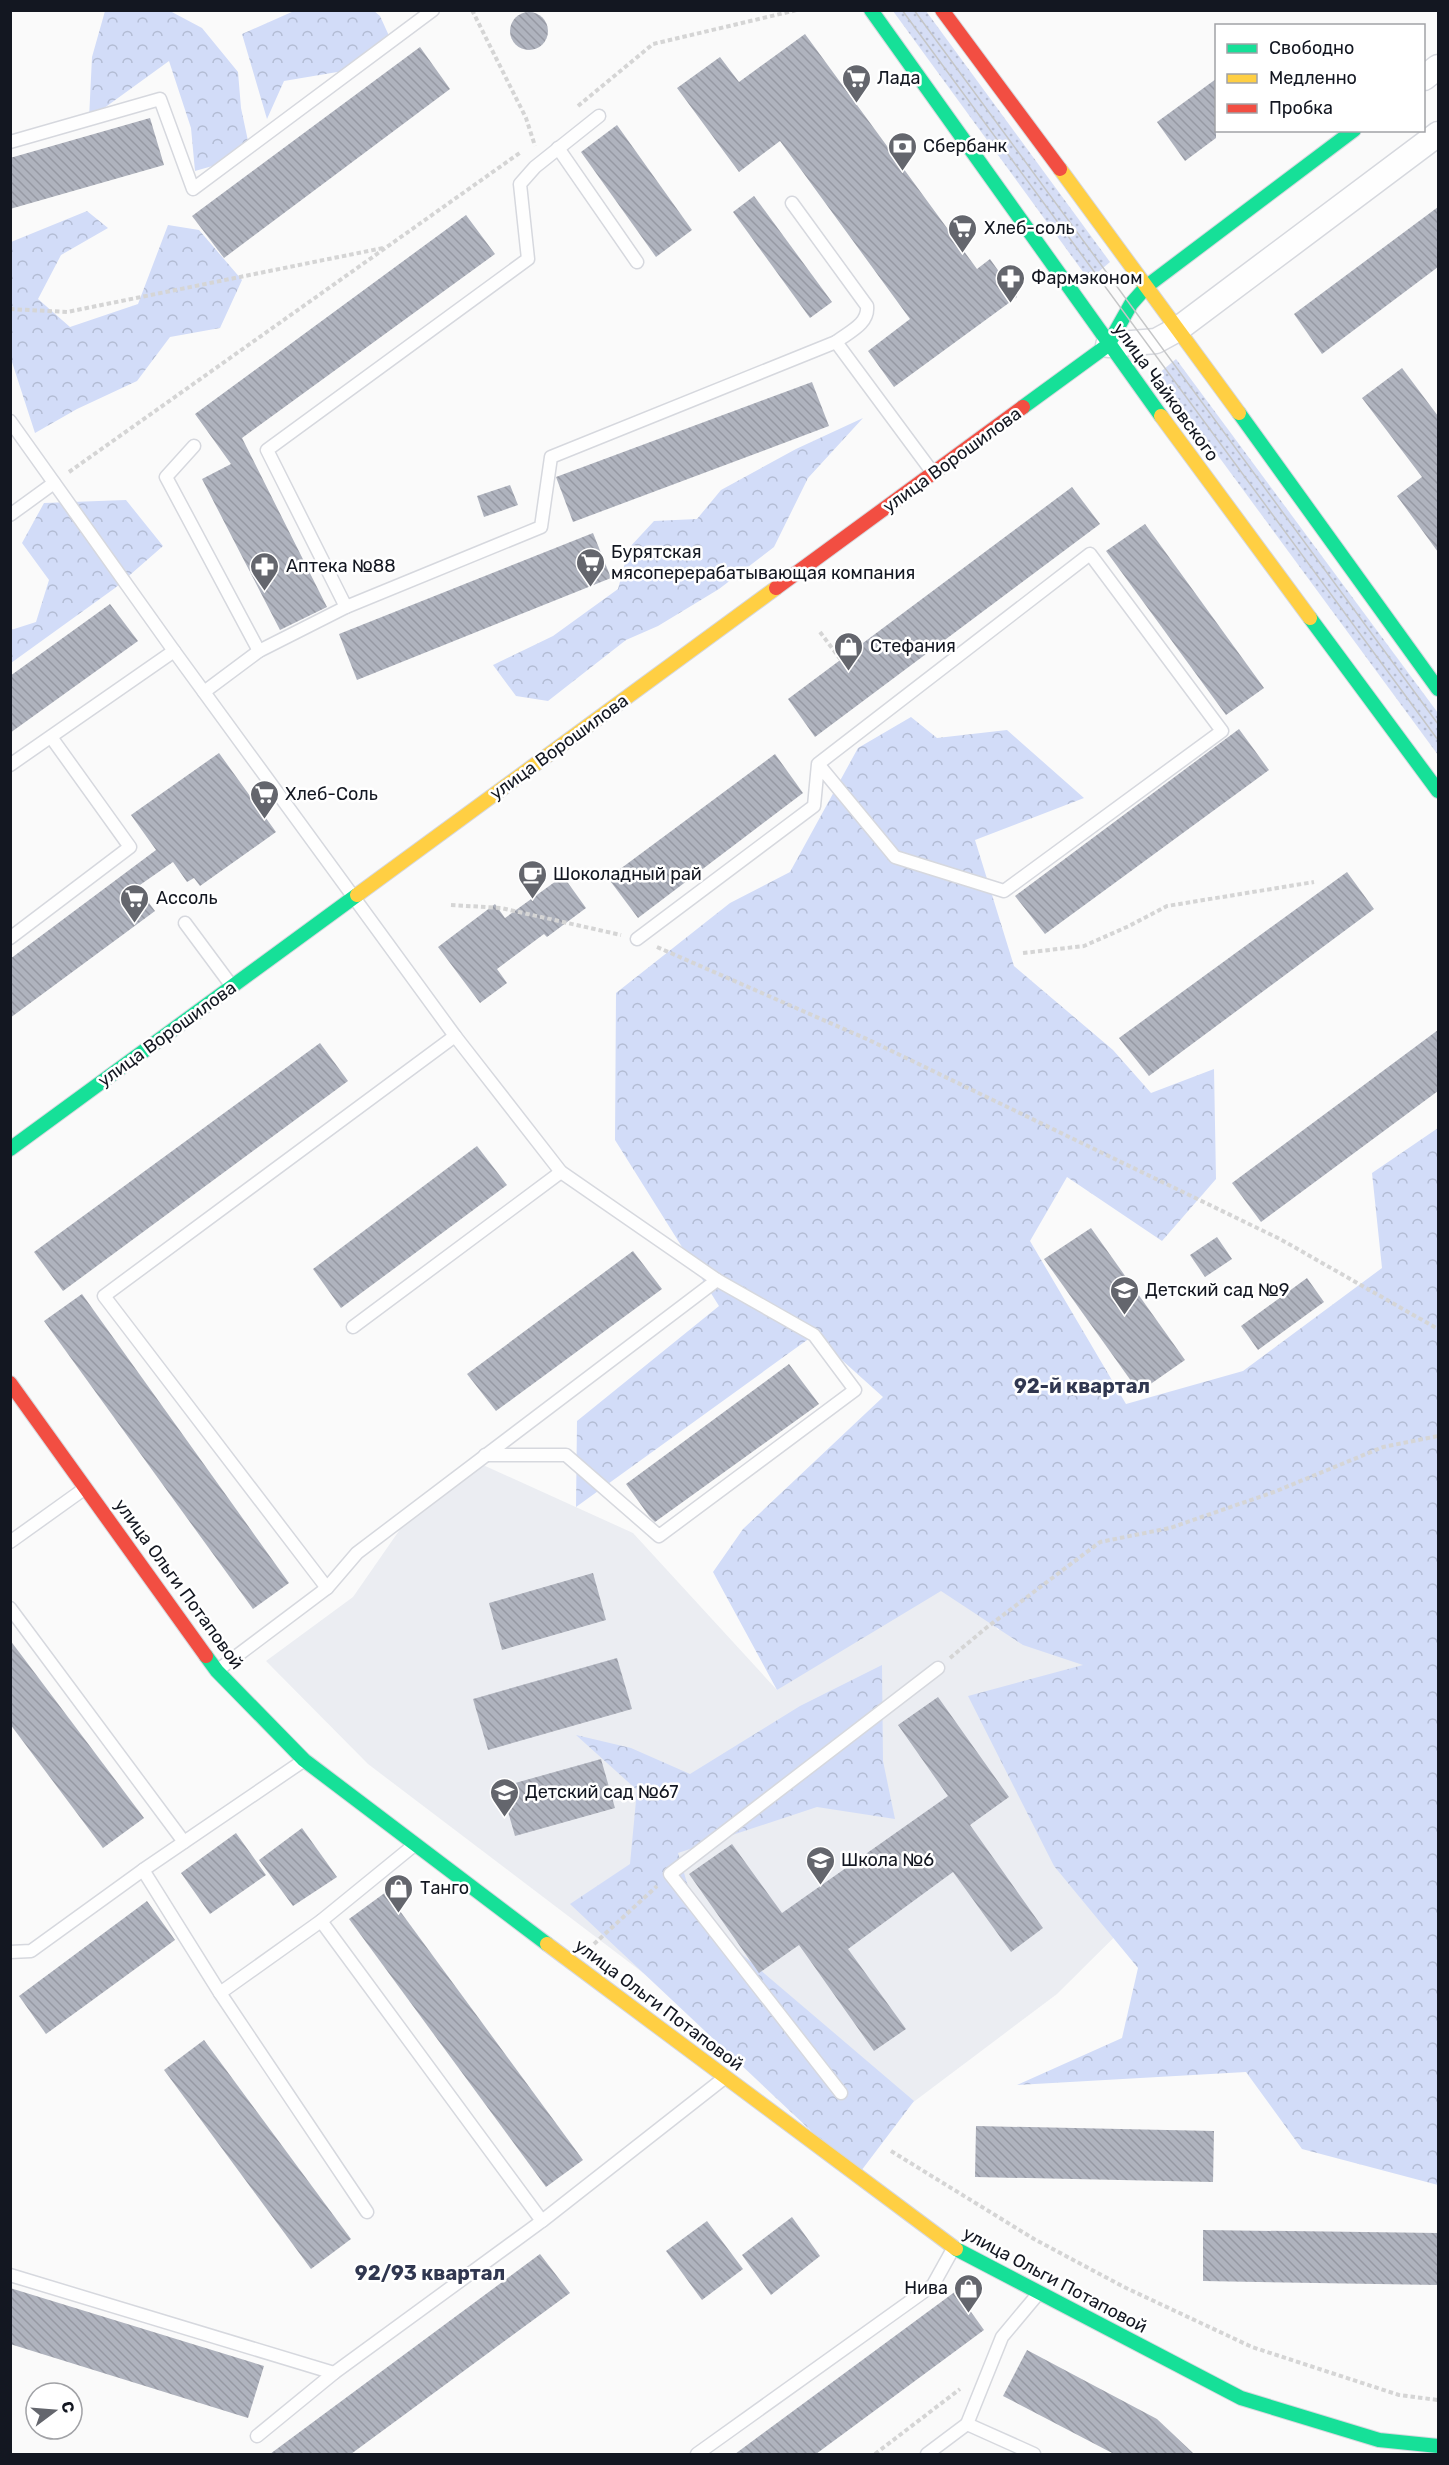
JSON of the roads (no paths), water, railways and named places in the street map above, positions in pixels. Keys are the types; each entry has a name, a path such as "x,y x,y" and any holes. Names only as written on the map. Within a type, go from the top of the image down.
{"street":[{"name":"улица Чайковского","path":"871,10 1108,345 1438,791"},
{"path":"942,10 1147,286 1438,689"},
{"path":"1425,77 1438,67"},
{"name":"улица Ворошилова","path":"10,1149 1108,345 1131,304 1147,286 1351,132"},
{"path":"1108,345 1156,341 1178,329 1438,134"},
{"name":"улица Ольги Потаповой","path":"10,1383 87,1487 217,1671 304,1760 414,1845 954,2248 1241,2398 1379,2440 1438,2446"}],"lane":[{"path":"10,142 160,99 193,189 433,10"},
{"path":"346,608 267,450 528,259 520,184 535,167 599,116"},
{"path":"558,148 637,262"},
{"path":"204,692 260,651 346,608 541,527 551,457 837,342 863,322 867,316 867,306 792,203"},
{"path":"837,342 933,474"},
{"path":"10,421 174,651 455,1036 561,1172 717,1280 814,1335 855,1389 659,1536 566,1455 485,1455"},
{"path":"194,447 166,477 260,651"},
{"path":"10,515 54,483"},
{"path":"637,939 814,806 818,764 1090,554 1222,731 1004,891 895,857 818,764"},
{"path":"10,765 174,651"},
{"path":"10,938 130,847 51,737"},
{"path":"185,923 232,986"},
{"path":"327,1588 104,1296 455,1036"},
{"path":"353,1327 561,1172"},
{"path":"217,1671 327,1588 357,1553 717,1280"},
{"path":"10,1542 87,1487"},
{"path":"10,1608 184,1842"},
{"path":"841,2093 670,1874 938,1668"},
{"path":"10,1952 31,1951 143,1870 304,1760"},
{"path":"220,1992 321,1921 414,1845"},
{"path":"143,1870 220,1992 367,2212"},
{"path":"321,1921 542,2221"},
{"path":"257,2436 334,2373 542,2221 725,2077"},
{"path":"697,2454 933,2285 954,2248"},
{"path":"10,2275 334,2373"},
{"path":"927,2454 968,2424 1002,2337 1039,2293"},
{"path":"968,2424 1034,2454"}],"tram line":[{"path":"902,10 1438,740"},
{"path":"914,10 1438,724"}],"place":[{"name":"Лада","path":"856,104"},
{"name":"Сбербанк","path":"902,172"},
{"name":"Хлеб-соль","path":"963,254"},
{"name":"Фармэконом","path":"1010,304"},
{"name":"Бурятская мясоперерабатывающая компания","path":"590,588"},
{"name":"Аптека №88","path":"265,592"},
{"name":"Стефания","path":"849,672"},
{"name":"Хлеб-Соль","path":"264,820"},
{"name":"Шоколадный рай","path":"532,900"},
{"name":"Ассоль","path":"135,924"},
{"name":"Детский сад №9","path":"1124,1316"},
{"name":"Детский сад №67","path":"504,1818"},
{"name":"Школа №6","path":"820,1886"},
{"name":"Танго","path":"399,1914"},
{"name":"Нива","path":"969,2314"}],"district":[{"name":"92-й квартал","path":"1082,1386"},
{"name":"92/93 квартал","path":"430,2273"}]}
